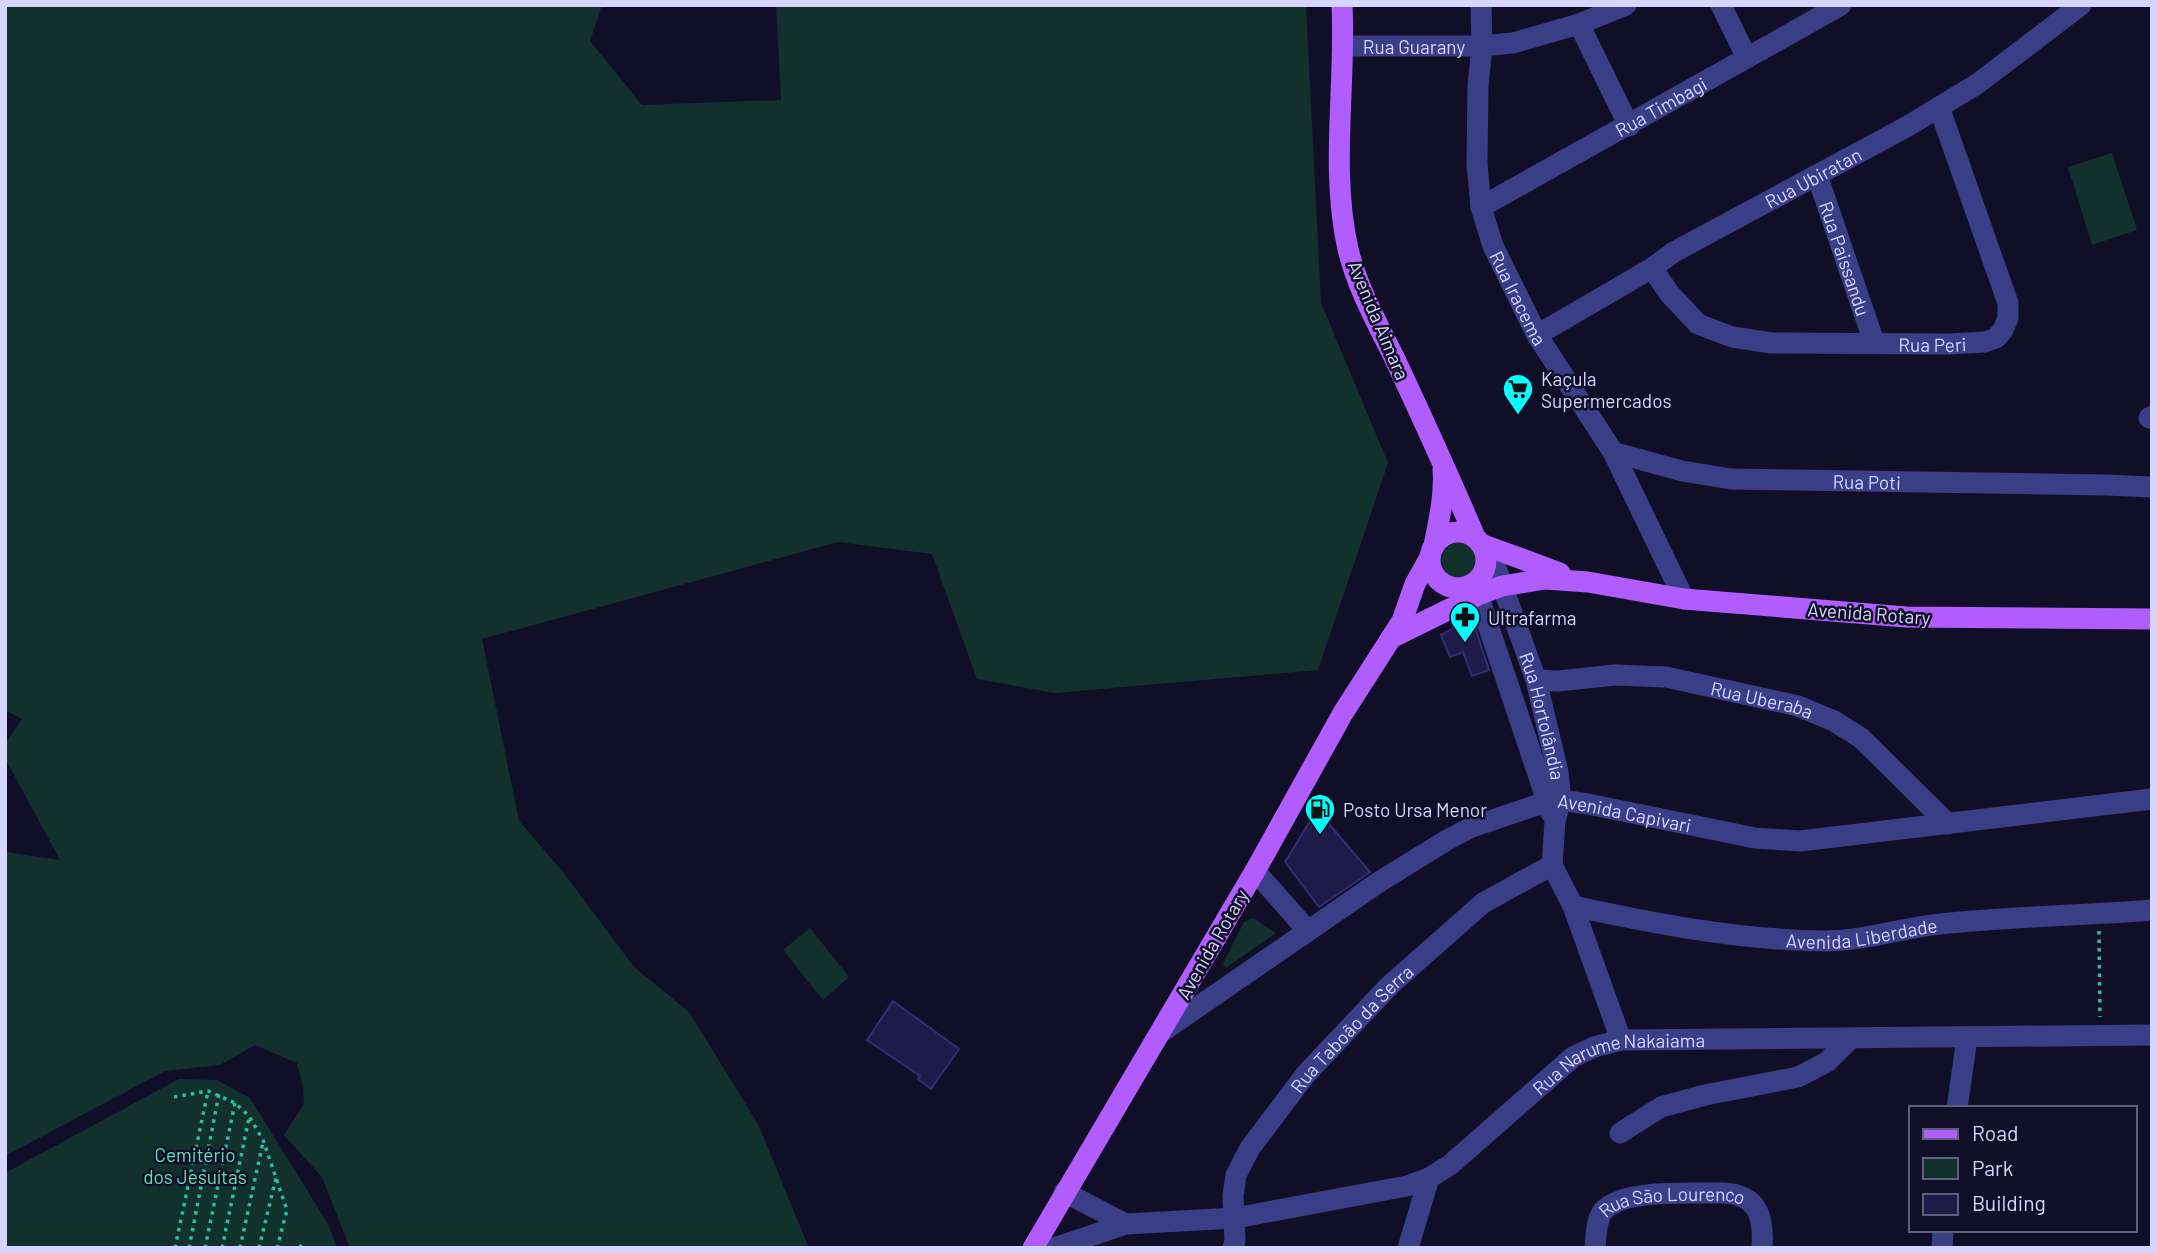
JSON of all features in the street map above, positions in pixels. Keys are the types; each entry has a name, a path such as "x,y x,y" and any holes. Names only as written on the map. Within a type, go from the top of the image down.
{"main road":[{"name":"Avenida Aimara","path":"1342,5 1344,46 1339,175 1348,250 1363,292 1481,545"},
{"name":"Avenida Rotary","path":"1034,1248 1255,871 1343,713 1402,621 1415,584 1432,551 1444,484 1442,460"},
{"path":"1448,533 1466,533 1481,545 1484,570 1479,578 1464,588 1454,588 1438,580 1433,572 1432,551 1448,533"},
{"name":"Avenida Rotary","path":"1481,545 1588,582"},
{"name":"Avenida Rotary","path":"1390,639 1478,595 1532,579 1588,582 1684,599 1906,617 2152,620"}],"street":[{"name":"Rua Iracema","path":"1481,5 1477,164 1481,208 1493,246 1537,335 1613,452 1684,599"},
{"name":"Rua Guarany","path":"1344,46 1482,46 1513,43 1579,24 1626,5"},
{"path":"1721,5 1747,58"},
{"name":"Rua Timbagi","path":"1481,208 1841,5"},
{"name":"Rua Ubiratan","path":"1537,335 1652,268 1674,252 1908,126 1977,84 2081,5"},
{"path":"1579,24 1629,126"},
{"name":"Rua Peri","path":"1652,268 1682,309 1698,324 1715,332 1772,343 1949,344 1985,342 1996,338 2008,318 2008,303 1939,107"},
{"name":"Rua Paissandu","path":"1817,175 1874,342"},
{"name":"Rua Poti","path":"1613,452 1682,471 1731,479 2152,487"},
{"path":"2123,485 2152,470"},
{"name":"Rua Hortolândia","path":"1481,545 1496,568 1536,680 1558,772 1554,808"},
{"name":"Rua Hortolândia","path":"1478,595 1554,808"},
{"name":"Rua Uberaba","path":"1536,680 1558,681 1615,675 1666,677 1798,706 1835,721 1861,738 1948,824"},
{"name":"Avenida Capivari","path":"1160,1033 1390,874 1472,827 1554,808 1755,838 1800,841 2152,799"},
{"path":"1554,808 1552,865 1573,906 1621,1040"},
{"name":"Rua Taboão da Serra","path":"1233,1248 1233,1196 1236,1175 1250,1148 1306,1074 1389,986 1482,903 1552,865"},
{"path":"1255,871 1308,931"},
{"name":"Avenida Liberdade","path":"1573,906 1718,934 1826,941 1937,924 2027,916 2152,911"},
{"name":"Rua Narume Nakaiama","path":"1054,1248 1126,1224 1235,1218 1378,1192 1429,1178 1450,1165 1573,1057 1594,1047 1621,1040 2152,1035"},
{"path":"1957,1106 1967,1038"},
{"path":"1620,1133 1661,1107 1705,1095 1798,1077 1827,1062 1850,1039"},
{"path":"1408,1248 1429,1178"},
{"path":"1065,1192 1126,1224"},
{"name":"Rua São Lourenco","path":"1595,1248 1602,1212 1630,1196 1738,1194 1757,1209 1763,1237"}],"path":[{"path":"2099,914 2100,1036"},
{"path":"176,1248 208,1091"},
{"path":"174,1097 208,1091 235,1102 249,1116 263,1140 287,1210 277,1248"},
{"path":"189,1248 219,1094"},
{"path":"205,1248 235,1102"},
{"path":"222,1248 249,1116"},
{"path":"240,1248 263,1140"},
{"path":"259,1248 276,1175"}],"green space":[{"path":"5,5 602,5 590,41 642,105 781,100 776,5 1306,5 1321,303 1388,463 1318,670 1055,693 977,679 932,554 838,542 482,639 519,821 563,872 634,967 689,1012 758,1124 809,1248 350,1248 322,1177 284,1135 304,1104 297,1063 255,1045 220,1065 165,1071 5,1156 5,852 60,860 5,758 5,744 22,719 5,710"},
{"path":"2112,153 2137,230 2092,245 2068,167"},
{"path":"1460,542 1473,548 1479,561 1473,574 1460,580 1447,574 1441,561 1447,548"},
{"path":"1253,918 1276,933 1226,968 1223,964 1244,922"},
{"path":"810,928 849,977 823,1000 783,950"},
{"name":"Cemitério dos Jesuítas","path":"179,1079 217,1080 250,1098 328,1224 337,1248 5,1248 5,1173"}],"building":[{"name":"Ultrafarma","path":"1472,618 1489,670 1472,676 1463,652 1450,657 1441,635"},
{"name":"Posto Ursa Menor","path":"1317,810 1370,872 1319,907 1285,862"},
{"path":"893,1001 959,1049 931,1089 918,1079 920,1076 867,1040"}],"place":[{"name":"Kaçula Supermercados","path":"1518,416"},
{"name":"Ultrafarma","path":"1465,644"},
{"name":"Posto Ursa Menor","path":"1320,836"}]}
